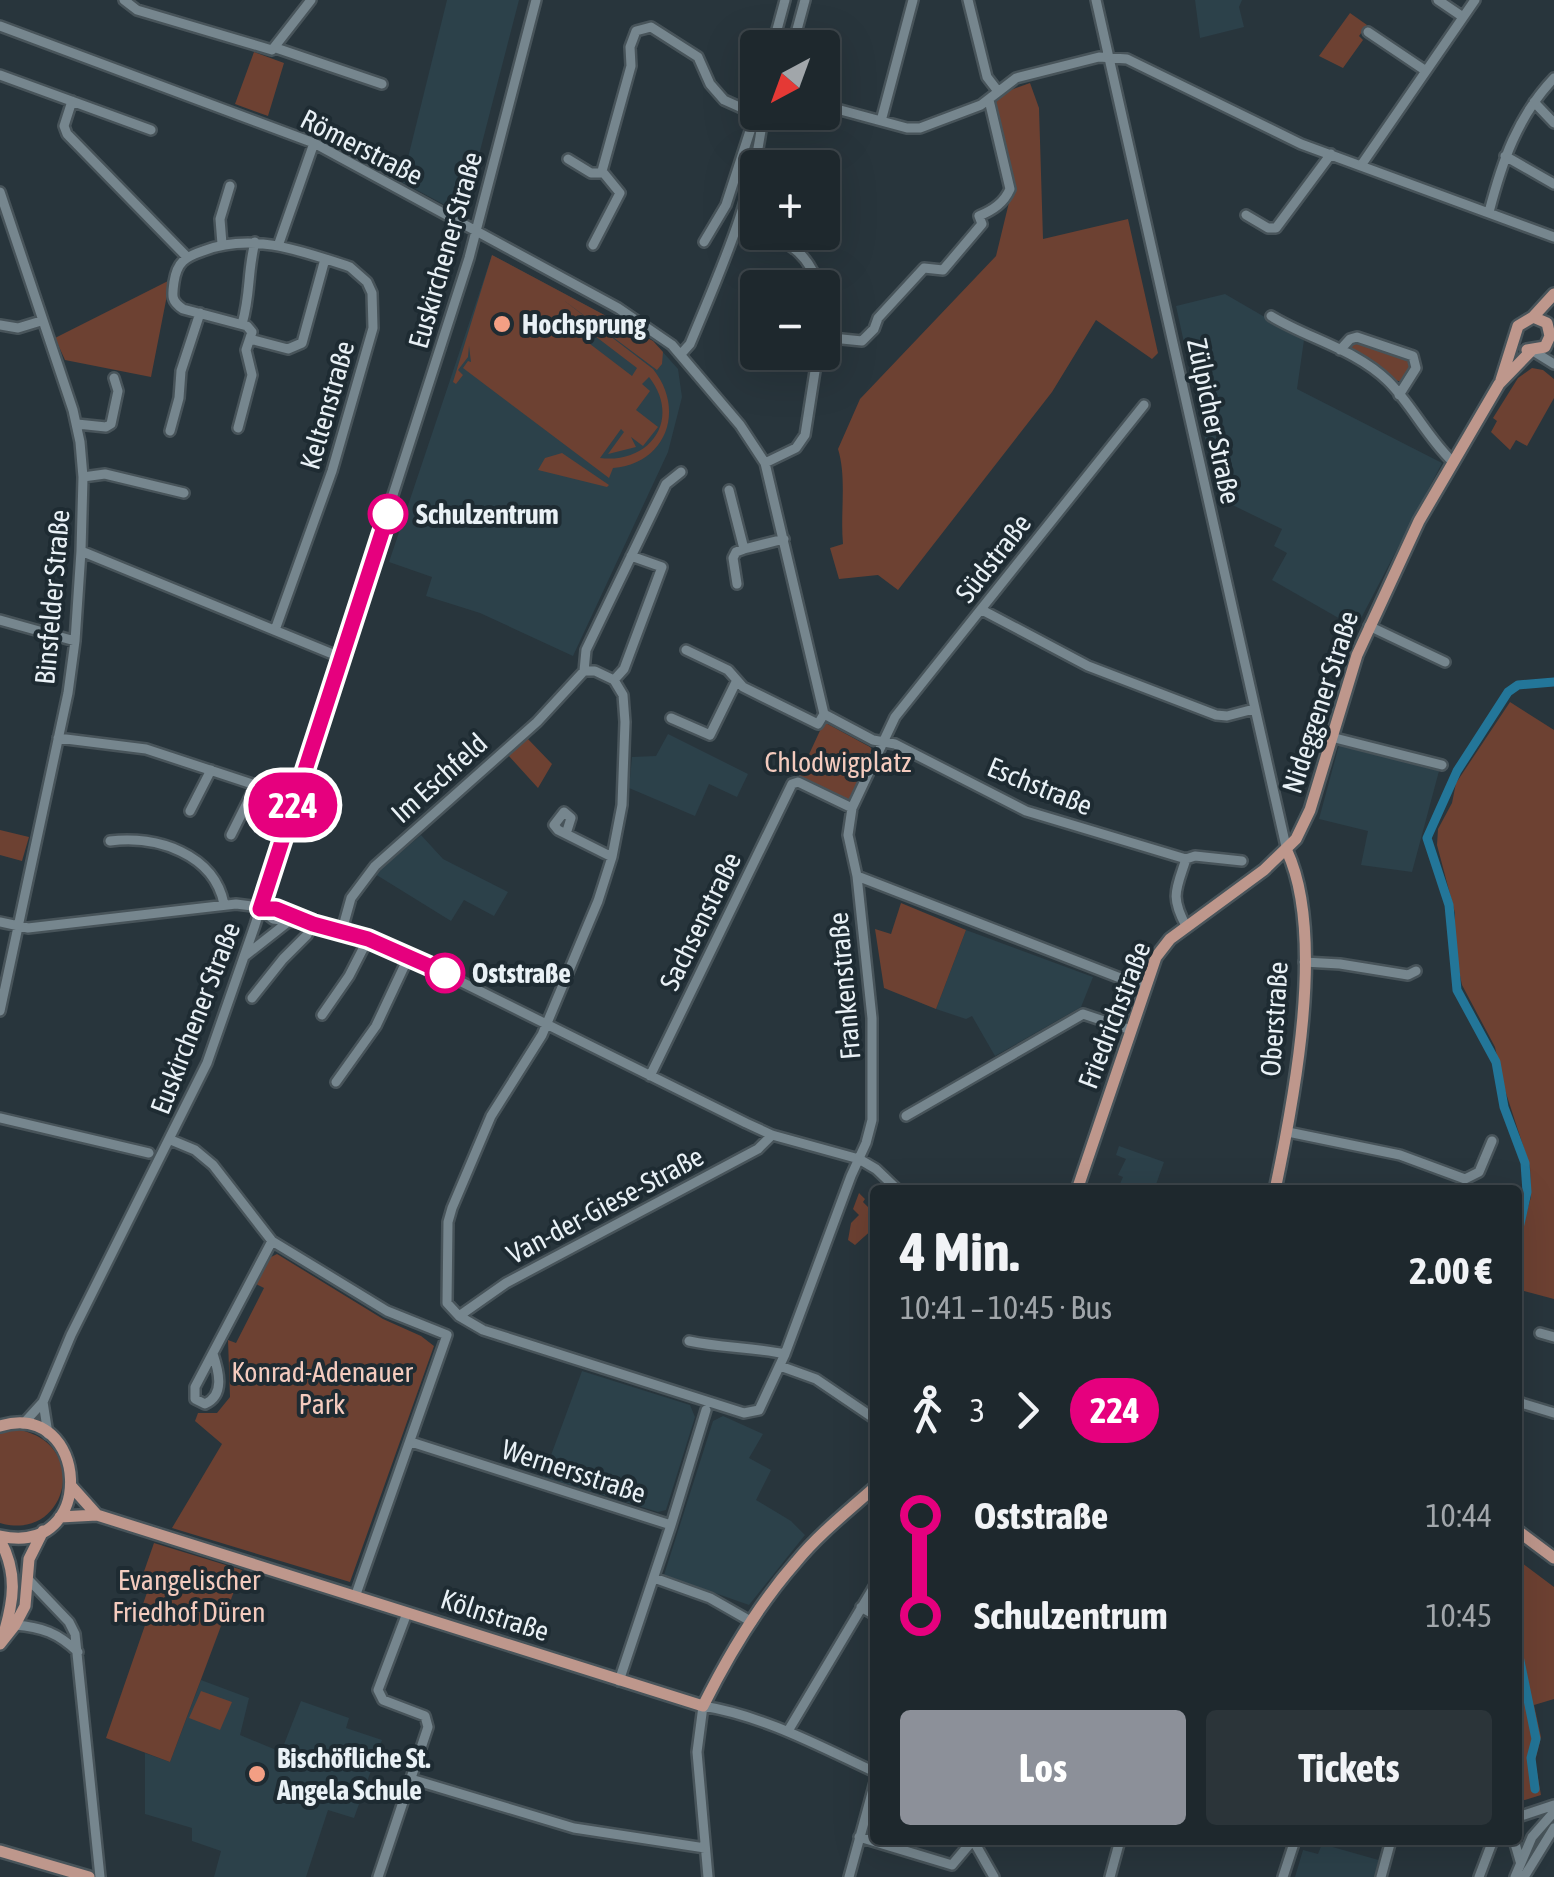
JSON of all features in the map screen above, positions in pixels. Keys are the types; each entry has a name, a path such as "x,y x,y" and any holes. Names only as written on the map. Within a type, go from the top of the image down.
{"main road":[{"path":"1554,294 1532,317 1522,321 1516,332 1520,345 1532,351 1545,347 1552,336 1554,315"},
{"path":"1532,317 1547,323 1552,336"},
{"name":"Nideggener Straße","path":"1287,851 1306,822 1350,673 1369,626 1452,461 1499,384 1516,332"},
{"name":"Nideggener Straße","path":"1499,384 1532,351"},
{"name":"Friedrichstraße","path":"1079,1185 1162,946 1287,851"},
{"name":"Oberstraße","path":"1276,1185 1301,1047 1304,962 1300,898 1296,872 1287,851"},
{"path":"0,1426 23,1424 48,1434 68,1457 72,1487 60,1517 42,1532 26,1538 0,1538 11,1560 14,1590 1,1643"},
{"name":"Kölnstraße","path":"72,1487 97,1514"},
{"path":"702,1706 752,1622 796,1562 870,1492"},
{"name":"Kölnstraße","path":"60,1517 97,1514 702,1706"},
{"path":"1,1643 25,1606 29,1559 42,1532"},
{"path":"1522,1535 1554,1558"},
{"path":"0,1851 89,1877"}],"street":[{"path":"124,0 137,10 382,84"},
{"path":"274,49 312,0"},
{"name":"Euskirchener Straße","path":"23,1424 43,1402 79,1318 207,1063 416,430 477,231 536,0"},
{"path":"777,30 786,0"},
{"path":"797,30 805,0"},
{"path":"881,120 914,0"},
{"path":"968,0 986,77 997,90"},
{"name":"Zülpicher Straße","path":"1096,0 1287,851"},
{"path":"1438,0 1463,17"},
{"path":"1362,164 1474,0"},
{"name":"Römerstraße","path":"0,26 314,143 618,308 660,334 680,354"},
{"path":"602,173 631,66 631,41 642,28 654,28 698,57 719,96 740,105"},
{"path":"1368,32 1426,70"},
{"path":"840,110 920,128 988,100 1016,78 1108,56 1153,69 1278,133 1554,238"},
{"path":"0,75 152,130"},
{"path":"1489,212 1505,156 1534,102 1554,78"},
{"path":"840,339 862,341 924,268 943,270 982,224 979,216 1006,198 1010,189 988,100"},
{"path":"72,102 64,126 68,134 187,257 175,272 172,300 182,309 242,324 252,332 246,350 252,375 238,428"},
{"path":"1534,102 1554,123"},
{"path":"704,242 726,205 750,130"},
{"path":"278,246 314,143"},
{"path":"1246,215 1268,228 1276,228 1331,154"},
{"path":"1505,156 1554,184"},
{"path":"568,159 591,173 602,173 620,193 593,245"},
{"path":"222,244 220,220 230,186"},
{"name":"Binsfelder Straße","path":"0,192 76,424 83,476 75,641 0,1010"},
{"path":"686,650 728,670 736,682 818,724 824,714 765,462 740,425 680,354 690,344 740,225"},
{"path":"242,324 251,294 247,272 255,242"},
{"name":"Keltenstraße","path":"187,257 222,244 255,242 278,246 350,268 372,292 375,318 332,470 276,630"},
{"path":"796,250 813,270"},
{"path":"250,339 288,349 302,343 325,259"},
{"path":"170,431 180,398 181,371 200,314"},
{"path":"1271,316 1370,366 1399,394 1424,432 1452,461"},
{"path":"0,325 18,328 42,321"},
{"path":"1340,350 1356,337 1413,356 1416,368 1399,394"},
{"path":"1532,351 1554,364"},
{"path":"765,462 796,448 805,435 815,370"},
{"path":"76,424 111,424 118,391 114,378"},
{"name":"Südstraße","path":"882,742 895,717 1144,405"},
{"name":"Im Eschfeld","path":"342,930 351,898 375,866 547,712 584,671 586,650 666,484 681,472"},
{"path":"83,476 105,474 184,492"},
{"path":"730,490 744,549"},
{"path":"737,584 733,558 736,552 784,540"},
{"path":"81,551 340,657"},
{"path":"614,680 624,669 662,567 631,556"},
{"path":"982,610 1088,666 1216,714 1227,716 1254,709"},
{"path":"0,620 75,641"},
{"path":"1369,626 1446,662"},
{"path":"455,1313 446,1296 449,1214 491,1116 545,1025 598,901 612,857 622,805 622,695 614,680 595,671 584,671"},
{"path":"671,718 710,736 736,682"},
{"path":"824,714 882,742 852,808"},
{"path":"1331,737 1442,765"},
{"path":"58,738 146,749 295,798"},
{"name":"Eschstraße","path":"882,742 895,744 1026,811 1186,859 1195,856 1242,861"},
{"path":"190,811 211,770"},
{"name":"Sachsenstraße","path":"650,1076 792,784 798,782 852,808"},
{"path":"231,836 256,785"},
{"name":"Frankenstraße","path":"455,1313 483,1330 752,1413 764,1405 870,1132 874,1105 872,1018 857,876 847,828 852,808"},
{"path":"566,834 612,857"},
{"path":"110,841 156,844 192,857 214,877 224,904"},
{"path":"1186,859 1174,904 1186,926"},
{"path":"857,876 1146,988"},
{"path":"0,922 18,927 224,904 276,909 313,924"},
{"path":"260,909 273,919 342,930 409,956 772,1134 858,1159 893,1185"},
{"path":"244,956 288,922"},
{"path":"252,998 313,924"},
{"path":"322,1015 368,939"},
{"path":"336,1082 376,1026 409,956"},
{"path":"1304,962 1408,975 1416,972"},
{"path":"906,1116 1083,1014 1131,1030"},
{"path":"0,1118 149,1153"},
{"path":"1288,1132 1400,1154 1464,1178 1478,1172 1492,1141"},
{"name":"Van-der-Giese-Straße","path":"455,1313 758,1149 772,1134"},
{"path":"171,1140 195,1150 213,1165 272,1240 387,1312 447,1334 355,1596"},
{"path":"212,1354 218,1390 216,1397 205,1404 193,1394 212,1354 272,1240"},
{"path":"1540,1333 1554,1338"},
{"path":"689,1341 724,1349 748,1346 785,1354"},
{"path":"780,1366 816,1379 870,1416"},
{"path":"43,1402 48,1434"},
{"path":"1522,1403 1554,1413"},
{"path":"671,1525 706,1410"},
{"name":"Wernersstraße","path":"411,1442 671,1525 620,1681"},
{"path":"654,1578 710,1598 752,1622"},
{"path":"28,1579 75,1634 100,1877"},
{"path":"788,1731 870,1593"},
{"path":"861,1607 870,1612"},
{"path":"378,1877 428,1721 425,1716 383,1700 378,1690 407,1614"},
{"path":"15,1626 41,1628 63,1638 78,1652"},
{"path":"702,1706 696,1752 708,1877"},
{"name":"Kölnstraße","path":"702,1706 727,1710 788,1731 870,1770"},
{"path":"411,1779 574,1828 705,1848"},
{"path":"848,1877 870,1799"},
{"path":"1522,1817 1554,1809"},
{"path":"1524,1877 1554,1809"},
{"path":"1515,1877 1520,1863 1543,1834"},
{"path":"859,1837 870,1840"},
{"path":"885,1845 952,1866 969,1845"},
{"path":"976,1845 994,1877"},
{"path":"1110,1877 1119,1845"},
{"path":"1284,1877 1293,1845"},
{"path":"1381,1877 1390,1845"},
{"path":"1479,1877 1492,1845"},
{"path":"1515,1845 1520,1863"}],"shaded area":[{"path":"447,0 519,0 465,209 454,210 402,182"},
{"path":"1195,0 1242,0 1239,7 1244,27 1200,38"},
{"path":"492,255 653,341 678,369 682,397 668,452 573,656 480,613 426,596 432,577 389,562"},
{"path":"1225,294 1304,340 1297,389 1442,463 1356,628 1272,580 1287,553 1274,546 1282,529 1218,498 1176,306"},
{"path":"668,734 748,774 737,797 709,784 695,816 629,788 632,757 656,756"},
{"path":"1339,745 1439,771 1412,872 1361,865 1368,831 1319,819"},
{"path":"421,835 443,859 508,892 494,916 464,900 451,921 375,874"},
{"path":"966,930 1093,977 1081,1007 995,1056 972,1016 966,1019 936,1009"},
{"path":"1119,1146 1164,1162 1156,1185 1119,1185 1123,1177 1118,1175 1126,1159 1116,1155"},
{"path":"582,1371 690,1405 695,1417 666,1510 658,1512 543,1477"},
{"path":"723,1416 763,1434 749,1458 771,1470 756,1500 791,1521 805,1535 749,1605 664,1575 713,1421"},
{"name":"Bischöfliche St. Angela Schule","path":"201,1680 249,1698 240,1735 281,1752 301,1701 349,1718 346,1728 382,1740 354,1818 328,1810 306,1877 214,1877 221,1851 192,1841 192,1828 145,1814 145,1753 170,1762"},
{"path":"1322,1845 1326,1845 1382,1861 1378,1877 1295,1877 1303,1850 1318,1854"}],"green space":[{"path":"1350,13 1367,25 1359,36 1363,40 1343,68 1319,56"},
{"path":"254,52 284,63 268,116 235,104"},
{"path":"1030,83 1039,108 1043,239 1128,219 1158,353 1152,359 1096,320 1052,392 898,590 878,575 839,579 830,548 843,544 838,449 860,399 996,256 1012,190 991,106 1008,91"},
{"path":"492,255 653,341 663,352 657,370 562,299 653,369 663,385 669,417 658,446 646,457 613,468 609,478 463,368 471,362 469,346 468,357 458,370 463,375 456,384 453,382","holes":["561,310 637,368 632,376 556,318","649,377 662,408 661,423 656,436 633,454 600,458 621,429 624,432 608,454 636,447 631,437 643,446 658,427 636,410 650,391 642,384"]},
{"path":"170,280 151,377 65,360 55,338"},
{"path":"1355,342 1411,361 1412,368 1404,382 1384,374 1351,350 1350,344"},
{"path":"1532,368 1543,370 1554,379 1554,398 1527,446 1516,440 1510,450 1491,432 1497,421 1493,418 1518,378"},
{"path":"562,453 609,485 538,470 545,458"},
{"path":"1510,702 1554,730 1554,1299 1524,1291 1523,1224 1531,1197 1530,1167 1495,1047 1462,985 1455,952 1455,913 1437,845 1438,829 1452,803 1456,783"},
{"name":"Chlodwigplatz","path":"824,722 874,752 853,797 847,800 799,776"},
{"path":"527,738 552,764 538,788 508,755"},
{"path":"0,830 29,837 22,861 0,855"},
{"path":"901,903 966,930 936,1009 884,988 875,929 891,934"},
{"path":"859,1193 870,1209 870,1232 855,1245 848,1240 851,1223 859,1215 853,1209"},
{"name":"Konrad-Adenauer Park","path":"277,1254 434,1346 350,1582 172,1528 222,1444 195,1421 198,1413 217,1413 230,1397 228,1340 236,1343 264,1288 256,1284 269,1258"},
{"path":"14,1429 39,1437 55,1451 62,1469 62,1488 55,1505 42,1518 23,1525 0,1523 0,1431"},
{"name":"Evangelischer Friedhof Düren","path":"154,1543 242,1570 170,1762 106,1738 152,1605 143,1604 150,1584 141,1580"},
{"path":"1522,1563 1554,1587 1554,1699 1534,1705 1541,1737 1535,1761 1541,1795 1522,1801"},
{"path":"201,1691 232,1702 220,1730 189,1718"}],"waterway":[{"path":"1522,1215 1527,1192 1525,1163 1504,1107 1496,1062 1457,990 1449,905 1427,838 1457,771 1508,692 1518,685 1554,682"},
{"path":"1522,1671 1536,1739 1531,1758 1535,1789"}],"bus line":[{"name":"224","path":"388,514 260,909 276,909 313,924 342,930 445,973"}],"place":[{"name":"Hochsprung","path":"502,324"},
{"name":"Schulzentrum","path":"388,514"},
{"name":"Oststraße","path":"445,973"},
{"name":"Bischöfliche St. Angela Schule","path":"257,1774"}]}
